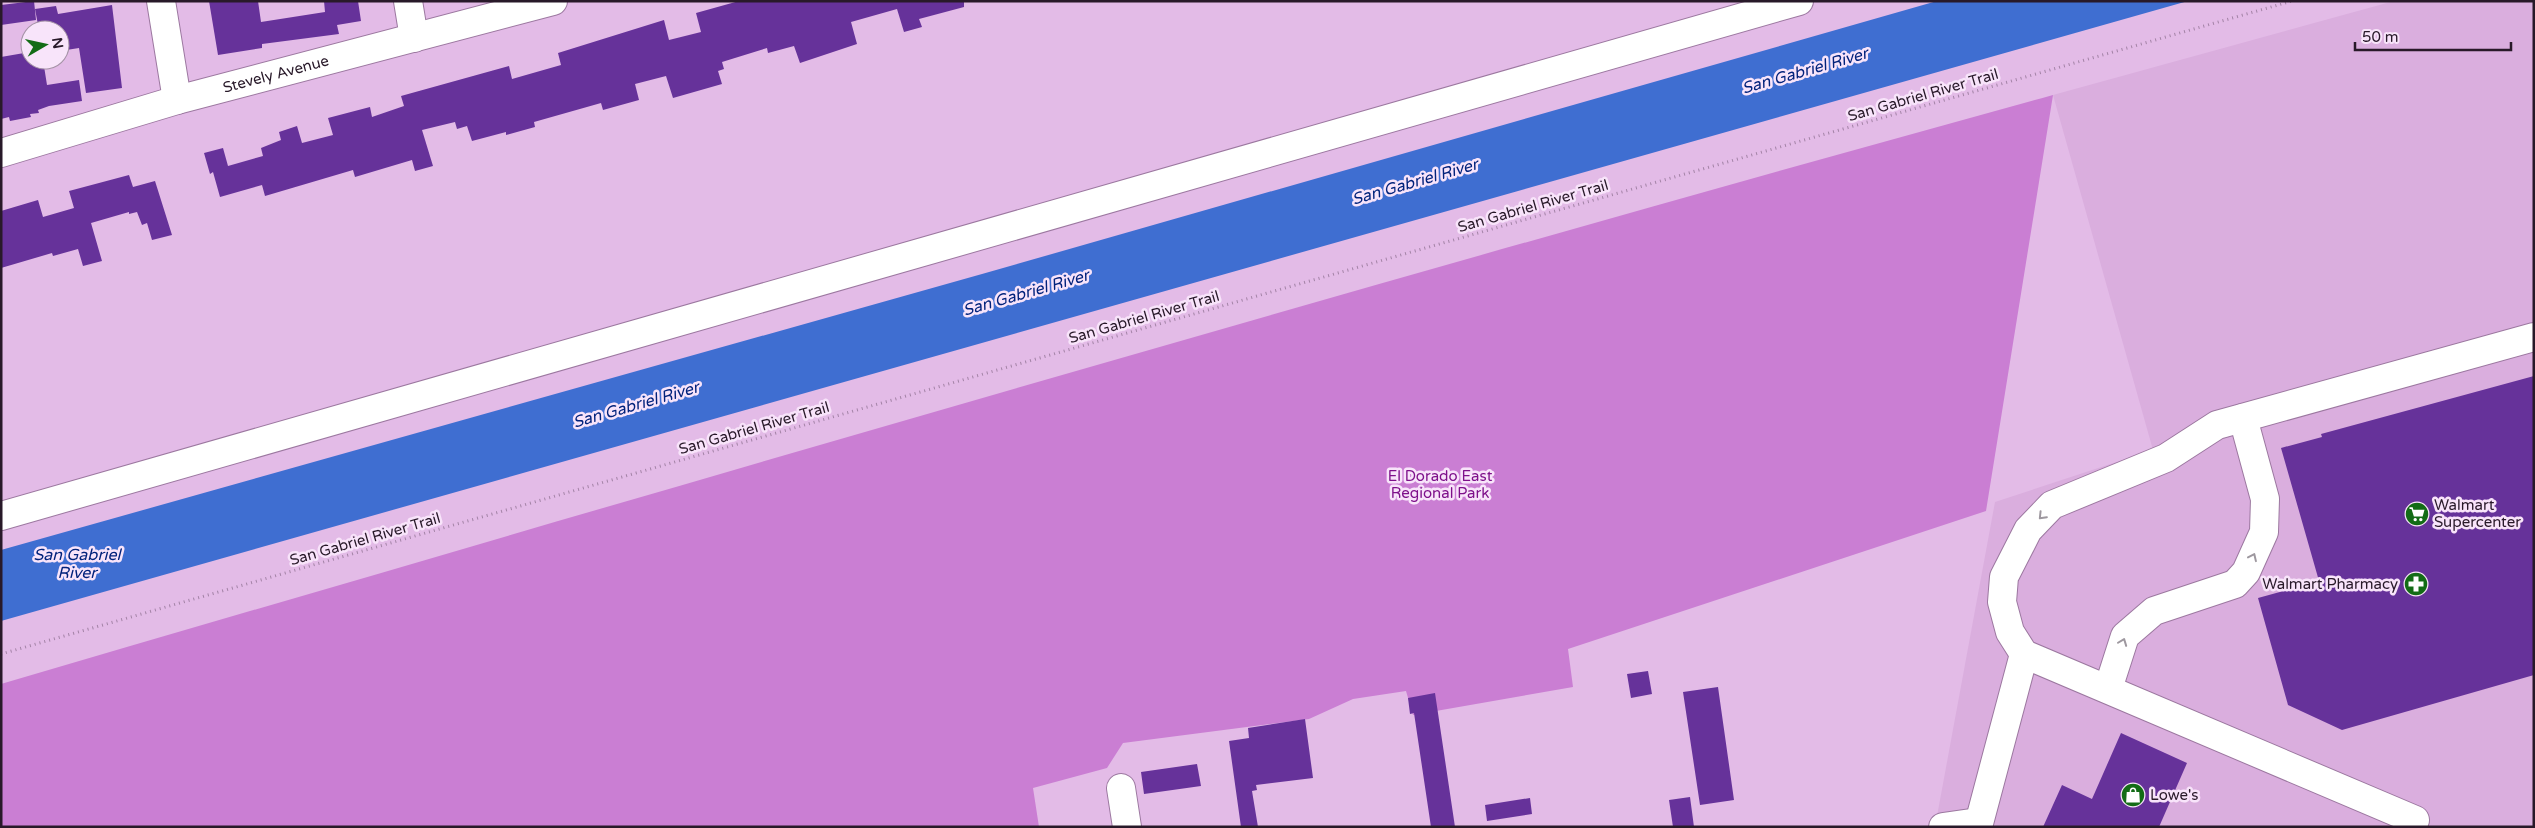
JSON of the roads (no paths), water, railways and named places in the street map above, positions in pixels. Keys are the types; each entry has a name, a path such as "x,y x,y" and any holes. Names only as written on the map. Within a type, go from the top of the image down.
{"street":[{"path":"161,1 177,100"},
{"path":"408,1 414,38"},
{"name":"Stevely Avenue","path":"1,153 177,100 553,1"},
{"path":"1,516 1799,1"},
{"path":"2414,820 2024,654 2010,632 2002,602 2004,577 2028,530 2052,505 2166,458 2217,425 2534,337"},
{"path":"2108,689 2125,636 2154,611 2235,584 2246,572 2264,532 2265,499 2243,418"},
{"path":"1943,827 1978,824 2024,654"},
{"path":"1121,788 1127,827"}],"water":[{"name":"San Gabriel River","path":"1937,1 2188,1 1,621 1,550 982,274"}],"place":[{"name":"Walmart Supercenter","path":"2417,514"},
{"name":"Walmart Pharmacy","path":"2416,584"},
{"name":"Lowe's","path":"2133,795"}],"park label":[{"name":"El Dorado East Regional Park","path":"1440,484"}]}
